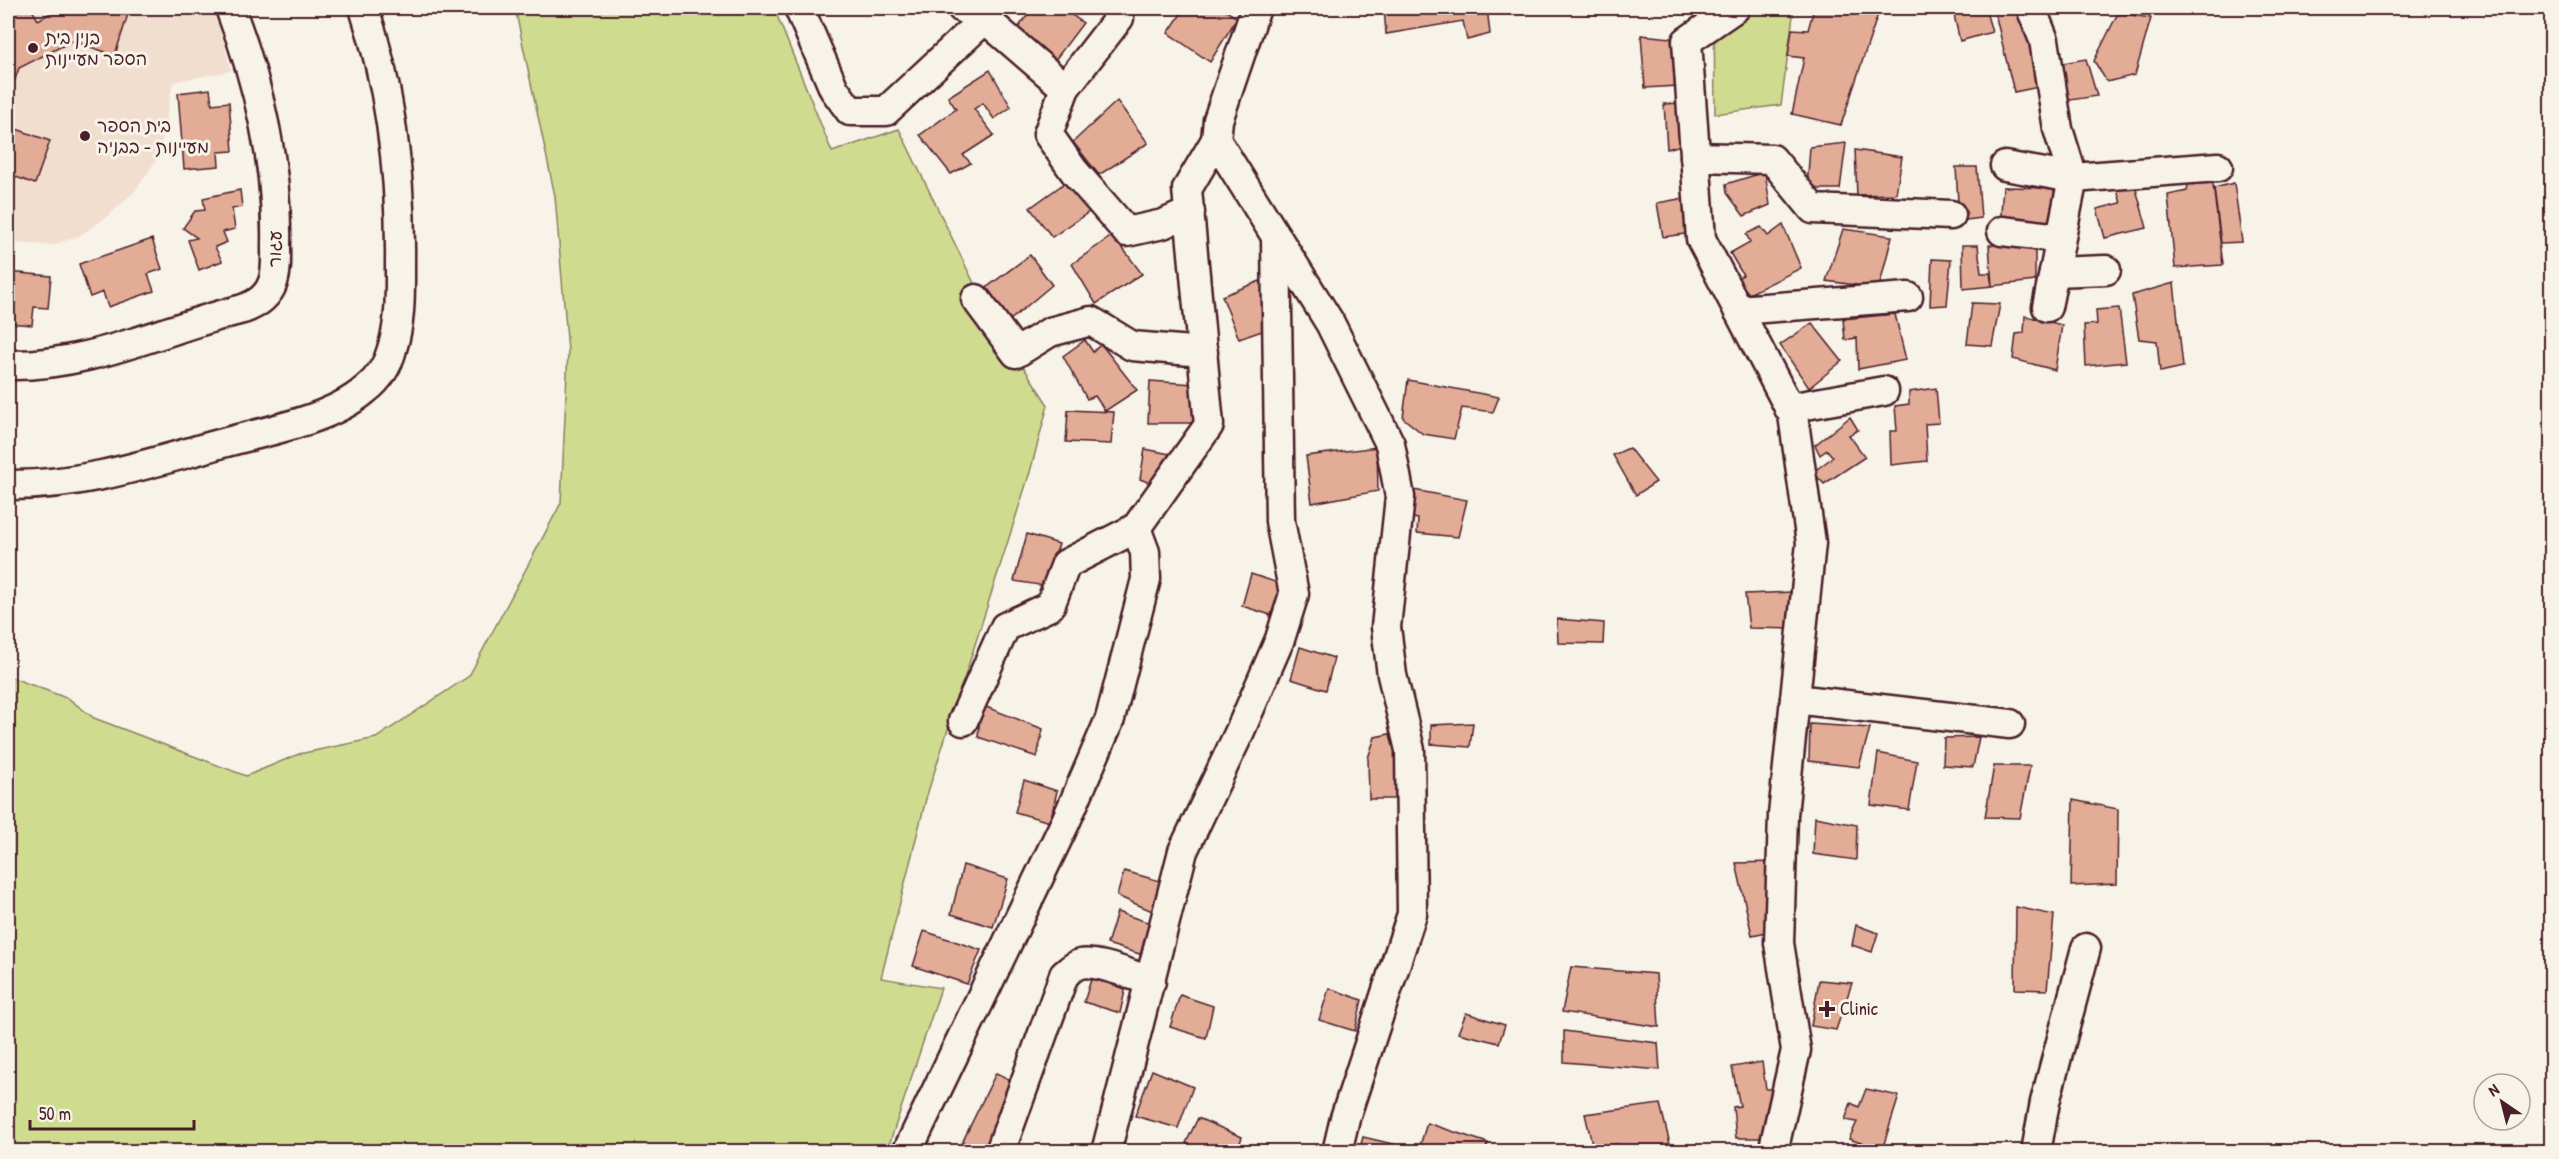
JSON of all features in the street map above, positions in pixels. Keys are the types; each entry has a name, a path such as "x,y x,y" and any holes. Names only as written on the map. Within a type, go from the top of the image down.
{"street":[{"name":"עגור","path":"8,365 51,364 80,359 243,309 257,303 267,293 275,275 276,230 273,184 257,94 230,8"},
{"path":"8,485 52,484 107,475 294,423 343,405 376,380 392,351 397,332 400,309 400,245 393,137 386,90 364,8"},
{"path":"799,8 834,89 849,111 886,111 974,13 1065,88"},
{"path":"963,721 1005,627 1050,606 1066,564 1136,528 1209,425 1187,189 1216,140 1218,120 1256,8"},
{"path":"1735,8 1687,41 1701,239 1793,415 1811,543 1783,815 1779,943 1796,1050 1773,1152"},
{"path":"2031,8 2044,40 2058,129 2073,178 2047,307"},
{"path":"1119,18 1065,88 1048,134 1074,171 1127,232 1163,224 1190,212"},
{"path":"1216,140 1330,323 1390,444 1400,497 1386,627 1392,675 1410,750 1412,914 1345,1118 1337,1152"},
{"path":"1695,157 1772,159 1813,208 1950,214"},
{"path":"2005,166 2073,178 2218,167"},
{"path":"2002,231 2061,238"},
{"path":"1106,1152 1183,851 1240,731 1280,639 1294,594 1280,521 1276,239"},
{"path":"2054,272 2106,270"},
{"path":"1738,310 1908,297"},
{"path":"976,299 1016,353 1050,332 1091,321 1132,346 1203,352"},
{"path":"1789,408 1884,391"},
{"path":"908,1152 1066,821 1110,719 1146,579 1145,552 1136,528"},
{"path":"1795,699 2010,724"},
{"path":"2036,1152 2044,1102 2086,948"},
{"path":"1000,1152 1064,975 1073,967 1081,964 1095,965 1151,981"}],"shaded area":[{"name":"בית הספר מעיינות - בבניה","path":"8,8 211,8 218,20 231,71 173,82 159,156 135,191 108,216 79,236 53,245 8,243"}],"green space":[{"path":"515,8 774,8 832,152 899,129 988,312 1048,405 1030,472 927,795 881,978 941,988 887,1151 8,1151 8,676 69,699 94,718 246,776 299,754 376,738 469,676 561,503 568,351 555,196"},
{"path":"1714,8 1794,8 1781,105 1715,114"}],"building":[{"name":"בנין בית הספר מעיינות","path":"20,8 31,8 38,20 60,8 130,8 115,55 72,41 19,68 8,99 8,15"},
{"path":"1033,8 1062,8 1083,23 1055,60 1014,33"},
{"path":"1185,8 1222,8 1237,18 1210,62 1168,33"},
{"path":"1384,8 1487,8 1490,34 1467,40 1463,21 1386,34"},
{"path":"1814,8 1880,8 1841,125 1792,114 1804,58 1788,56 1792,29 1808,30"},
{"path":"1962,8 1985,8 1992,32 1960,41 1953,11"},
{"path":"2018,8 2044,86 2014,92 1994,9"},
{"path":"2118,13 2151,18 2135,75 2107,82 2094,61"},
{"path":"1641,35 1671,38 1677,86 1645,88"},
{"path":"2086,59 2097,96 2064,101 2056,64"},
{"path":"990,70 1011,107 994,119 983,103 974,109 994,135 963,155 971,163 951,174 920,135 956,109 948,97"},
{"path":"210,89 212,104 229,102 233,151 218,152 219,166 184,169 178,93"},
{"path":"1117,101 1148,143 1099,175 1073,142"},
{"path":"1681,103 1685,144 1667,149 1664,104"},
{"path":"8,126 50,141 35,184 8,174"},
{"path":"1846,143 1840,189 1807,189 1810,147"},
{"path":"1855,150 1902,157 1896,194 1857,195"},
{"path":"1956,167 1977,167 1981,218 1959,221"},
{"path":"1765,172 1770,205 1744,216 1727,193 1726,184"},
{"path":"2212,176 2223,265 2175,268 2168,195 2187,191 2189,177"},
{"path":"1073,177 1092,210 1052,237 1030,208"},
{"path":"2134,182 2147,228 2105,238 2097,209 2121,203 2116,187"},
{"path":"2234,183 2242,242 2221,243 2214,188"},
{"path":"2003,187 2056,188 2056,232 2000,226"},
{"path":"240,190 242,207 232,209 235,229 223,232 227,242 215,247 222,261 199,270 188,240 197,238 183,228 195,211 205,210 203,198"},
{"path":"1690,197 1692,233 1663,237 1657,203"},
{"path":"1783,225 1801,268 1749,294 1737,278 1743,275 1730,253 1750,242 1746,234 1761,227 1768,236"},
{"path":"1843,229 1892,236 1879,288 1826,281"},
{"path":"1113,235 1142,274 1096,304 1072,264"},
{"path":"152,239 162,269 148,274 154,291 108,307 103,292 90,297 79,264"},
{"path":"1962,245 1978,245 1981,273 1990,273 1992,286 1963,289"},
{"path":"1989,245 2035,245 2035,281 1992,286"},
{"path":"1030,255 1052,285 1009,321 986,288"},
{"path":"1932,259 1951,260 1947,305 1930,306"},
{"path":"8,272 51,276 48,308 34,307 32,325 8,323"},
{"path":"1260,281 1279,325 1239,339 1222,296"},
{"path":"2174,283 2183,367 2160,372 2157,341 2139,339 2132,295"},
{"path":"1972,303 2000,304 1992,346 1967,344"},
{"path":"2119,308 2126,362 2086,366 2084,325 2097,324 2096,310"},
{"path":"1895,314 1906,360 1858,369 1857,338 1845,340 1843,319"},
{"path":"2025,316 2062,325 2055,370 2013,359 2016,334 2024,333"},
{"path":"1812,323 1842,361 1809,388 1780,345"},
{"path":"1085,340 1093,352 1101,344 1137,390 1105,411 1095,396 1087,399 1063,356"},
{"path":"1408,380 1499,397 1493,412 1462,408 1454,439 1423,434 1403,418"},
{"path":"1150,381 1194,384 1194,423 1148,423"},
{"path":"1936,388 1939,423 1925,424 1927,461 1891,465 1890,431 1897,431 1895,406 1909,404 1909,392"},
{"path":"1068,410 1114,412 1111,444 1066,442"},
{"path":"1850,417 1858,430 1849,435 1865,457 1824,484 1813,472 1833,457 1827,450 1820,455 1815,445"},
{"path":"1377,447 1378,491 1312,503 1306,456"},
{"path":"1629,448 1656,482 1636,495 1613,455"},
{"path":"1145,449 1185,457 1160,487 1140,479"},
{"path":"1414,490 1467,500 1458,537 1417,533 1418,519 1406,517"},
{"path":"1027,534 1059,544 1045,586 1014,581"},
{"path":"1251,574 1284,585 1277,617 1242,606"},
{"path":"1792,592 1793,629 1749,628 1745,594"},
{"path":"1557,619 1604,623 1603,644 1558,643"},
{"path":"1300,647 1334,658 1326,690 1291,679"},
{"path":"981,705 1043,729 1037,757 978,737"},
{"path":"1473,723 1470,747 1431,744 1431,725"},
{"path":"1810,724 1870,728 1859,767 1809,761"},
{"path":"1394,733 1401,769 1400,799 1369,799 1368,758 1375,737"},
{"path":"1979,737 1973,767 1943,765 1944,738"},
{"path":"1878,753 1917,761 1909,810 1871,805"},
{"path":"1994,766 2030,766 2020,818 1985,817"},
{"path":"1024,780 1057,791 1050,822 1015,812"},
{"path":"2073,800 2118,809 2117,884 2071,886"},
{"path":"1815,817 1857,825 1856,860 1813,854"},
{"path":"1773,862 1772,931 1752,935 1736,863"},
{"path":"963,865 1008,879 993,927 951,914"},
{"path":"1124,871 1167,883 1157,913 1117,896"},
{"path":"2016,907 2054,915 2047,990 2015,989"},
{"path":"1117,912 1150,923 1143,955 1107,944"},
{"path":"1856,925 1878,933 1872,952 1852,945"},
{"path":"924,931 981,950 967,984 913,966"},
{"path":"1571,967 1656,974 1659,1027 1562,1012"},
{"path":"1094,970 1127,982 1120,1013 1084,1002"},
{"path":"1819,980 1852,983 1836,1030 1811,1026"},
{"path":"1329,988 1362,1000 1355,1031 1319,1020"},
{"path":"1180,995 1213,1006 1206,1038 1170,1027"},
{"path":"1466,1013 1505,1025 1499,1043 1458,1033"},
{"path":"1564,1031 1658,1043 1660,1070 1564,1062"},
{"path":"1762,1062 1766,1089 1772,1089 1771,1138 1736,1138 1733,1107 1740,1106 1732,1067"},
{"path":"1152,1070 1193,1087 1178,1128 1135,1116"},
{"path":"996,1073 1036,1092 1009,1152 974,1152 961,1145"},
{"path":"1866,1089 1899,1096 1882,1150 1849,1139 1857,1122 1845,1120 1851,1103 1859,1107"},
{"path":"1660,1104 1672,1152 1619,1152 1618,1144 1593,1148 1585,1114"},
{"path":"1198,1118 1242,1137 1237,1152 1203,1152 1186,1143"},
{"path":"1427,1123 1488,1143 1485,1152 1418,1152"},
{"path":"1363,1137 1402,1146 1401,1152 1359,1152"}],"place":[{"name":"בנין בית הספר מעיינות","path":"33,48"},
{"name":"בית הספר מעיינות - בבניה","path":"85,136"},
{"name":"Clinic","path":"1827,1009"}]}
